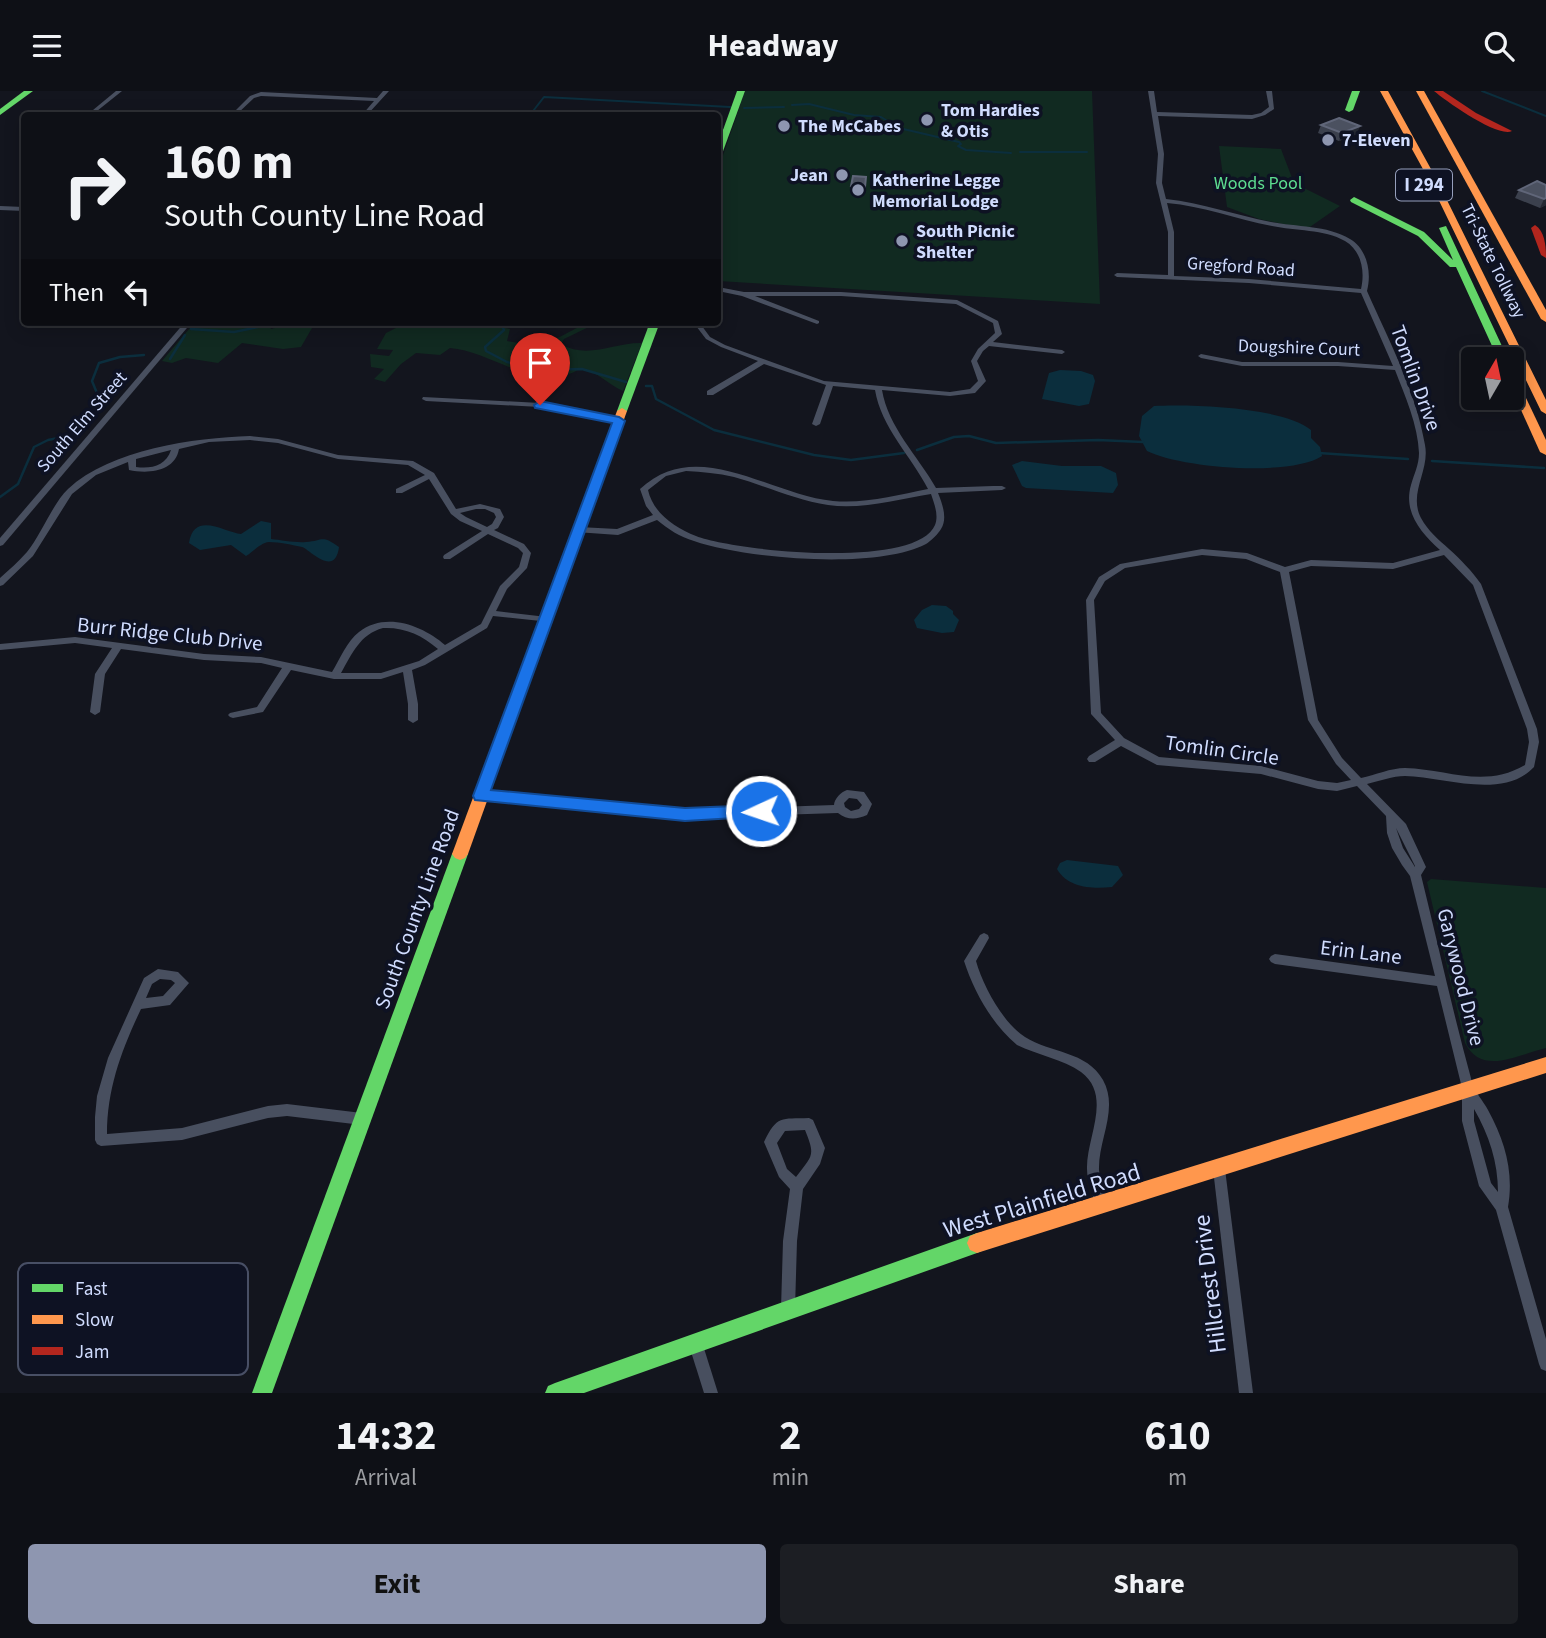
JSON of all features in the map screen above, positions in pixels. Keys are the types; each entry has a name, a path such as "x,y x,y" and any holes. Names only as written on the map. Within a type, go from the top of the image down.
{"main road":[{"path":"0,113 29,91"},
{"path":"722,132 741,91"},
{"path":"1349,110 1356,91"},
{"name":"Tri-State Tollway","path":"1376,91 1417,170 1465,282 1497,347"},
{"name":"Tri-State Tollway","path":"1384,91 1433,180 1546,411"},
{"name":"Tri-State Tollway","path":"1420,91 1546,319"},
{"path":"1438,91 1473,115 1508,131"},
{"path":"1354,200 1415,230 1443,250 1465,282"},
{"path":"1535,228 1546,255"},
{"name":"South County Line Road","path":"262,1393 654,326"},
{"path":"1524,405 1546,452"},
{"name":"West Plainfield Road","path":"555,1393 953,1251 1546,1065"}],"street":[{"path":"93,112 119,91"},
{"path":"368,112 386,91"},
{"path":"1151,91 1161,154 1159,183 1171,232 1171,278"},
{"path":"1155,114 1242,117 1264,114 1272,105 1269,91"},
{"path":"237,112 252,97 261,94 378,100"},
{"name":"Tomlin Drive","path":"1163,201 1214,207 1263,222 1334,235 1349,241 1362,255 1368,281 1364,291 1418,426 1423,453 1411,501 1423,527 1467,569 1483,596 1532,729 1534,742 1529,767 1514,776 1474,781 1403,772 1359,782"},
{"path":"0,208 21,209"},
{"path":"0,217 10,208"},
{"name":"Gregford Road","path":"1117,275 1364,291"},
{"path":"721,290 774,300 817,322"},
{"path":"699,326 708,338 806,379 878,389 950,394 972,391 982,381 974,361 980,350 999,334 996,322 957,302 841,294 774,300"},
{"name":"South Elm Street","path":"0,543 186,326"},
{"path":"988,344 1062,352"},
{"name":"Dougshire Court","path":"1201,356 1242,365 1338,363 1396,368"},
{"path":"710,393 762,362"},
{"path":"816,424 830,384"},
{"path":"878,389 877,400 883,413 933,491 939,526 933,535 921,544 903,550 866,555 803,555 724,547 695,539 676,530 659,516 645,497 645,489 655,478 667,472 686,470 715,471 742,477 831,503 878,500 933,491 1002,488"},
{"path":"426,399 540,405 619,421"},
{"path":"0,583 30,554 69,492 93,473 132,457 175,446 228,439 278,441 338,457 401,461 431,475"},
{"path":"132,457 132,468 155,468 173,461 176,455 175,446"},
{"path":"399,491 431,475"},
{"name":"Burr Ridge Club Drive","path":"0,647 66,641 119,645 289,665 334,676 381,676 407,669 484,626 503,588 527,562 527,553 521,546 454,512 431,475"},
{"path":"447,557 495,526 500,517 497,511 486,506 474,505 454,512"},
{"path":"579,530 618,532 659,516"},
{"path":"1288,568 1311,563 1393,566 1447,551"},
{"name":"Tomlin Circle","path":"1288,568 1248,556 1202,552 1123,566 1102,579 1090,600 1096,714 1121,741 1157,761 1261,770 1318,785 1337,787 1359,782"},
{"name":"Garywood Drive","path":"1288,568 1313,720 1325,743 1390,818 1391,829 1405,866 1415,874 1468,1088"},
{"path":"492,613 547,620"},
{"path":"334,676 354,643 370,629 392,626 416,629 431,637 443,649"},
{"path":"95,712 100,674 119,645"},
{"path":"233,715 260,710 289,665"},
{"path":"407,669 413,704 412,720"},
{"path":"1092,759 1121,741"},
{"path":"481,796 685,814 840,809"},
{"path":"984,939 970,961 972,970 978,987 1011,1033 1019,1040 1043,1051 1079,1064 1091,1073 1100,1086 1101,1106 1093,1171 1103,1206"},
{"name":"Erin Lane","path":"1275,959 1443,982"},
{"path":"138,1004 109,1066 99,1118 101,1140 182,1135 259,1114 286,1110 362,1119"},
{"path":"1468,1088 1468,1121 1485,1186 1502,1207 1546,1364"},
{"path":"1468,1088 1489,1119 1507,1188 1502,1207"},
{"path":"788,1309 790,1241 797,1187 816,1160 819,1148 809,1124 782,1125 770,1142 783,1173 797,1187"},
{"name":"Hillcrest Drive","path":"1219,1169 1246,1393"},
{"path":"695,1342 711,1393"}],"green space":[{"path":"745,91 1092,91 1100,304 721,281 721,161"},
{"name":"Woods Pool","path":"1219,146 1281,149 1294,183 1340,206 1307,229 1259,219 1227,207"},
{"path":"192,326 312,328 301,347 283,349 242,343 218,363 186,358 172,363 162,361"},
{"path":"400,326 498,326 510,329 507,341 532,344 547,342 581,326 591,326 564,339 561,344 571,349 591,350 642,343 623,391 581,368 565,375 532,375 483,356 450,348 440,355 416,353 401,364 385,382 374,379 384,369 371,367 370,354 389,356 393,350 377,349 386,333"},
{"path":"1431,879 1546,888 1546,1048 1501,1061 1490,1061 1472,1053 1465,1043 1427,882"}],"water":[{"path":"1060,370 1081,371 1093,375 1095,381 1089,404 1079,406 1042,399 1049,373"},
{"path":"1154,406 1213,407 1280,416 1311,430 1311,438 1320,447 1322,456 1307,463 1262,468 1209,466 1163,457 1147,451 1139,436 1142,416"},
{"path":"1022,461 1062,466 1101,466 1116,473 1118,485 1113,493 1026,488 1022,486 1012,465"},
{"path":"261,521 271,523 271,539 302,542 325,539 339,547 337,556 332,561 327,561 302,547 269,542 246,556 231,545 200,550 189,543 192,533 204,525 241,534"},
{"path":"932,605 946,606 953,611 959,620 954,632 942,633 917,628 914,620 922,610"},
{"path":"1067,860 1118,866 1123,875 1112,887 1081,886 1067,880 1057,869 1060,863"}],"building":[{"path":"1339,118 1360,126 1342,133 1321,125"},
{"path":"853,176 866,177 865,187 851,186"},
{"path":"1537,181 1546,185 1546,198 1519,190"}],"waterway":[{"path":"1482,91 1546,116"},
{"path":"532,112 544,97 730,107"},
{"path":"792,105 809,104 854,115 881,117 899,128 959,142 961,144 958,146 966,150 1011,153"},
{"path":"744,108 784,107"},
{"path":"1020,152 1087,152"},
{"path":"191,329 234,332 263,326"},
{"path":"502,326 504,330 485,347 486,351 507,362 537,370 582,369 626,382"},
{"path":"170,359 185,335"},
{"path":"0,497 18,484 34,447 48,440 79,434 96,409 99,398 92,381 99,363 120,357 144,355"},
{"path":"646,386 652,386 656,399 714,430 814,455 851,460 904,453"},
{"path":"917,450 954,437 969,436 996,443 1098,440 1143,442"},
{"path":"1319,453 1408,459"},
{"path":"1432,461 1544,468"}],"traffic: fast":[{"path":"0,113 29,91"},
{"path":"721,146 741,91"},
{"path":"1349,110 1356,91"},
{"path":"1354,200 1421,234 1453,265"},
{"path":"1443,228 1498,347"},
{"path":"622,411 654,326"},
{"path":"262,1393 460,854"},
{"path":"555,1393 977,1243"}],"traffic: slow":[{"path":"1384,91 1433,180 1546,411"},
{"path":"1420,91 1546,319"},
{"path":"1524,405 1546,452"},
{"path":"460,854 622,411"},
{"path":"977,1243 1546,1065"}],"traffic: jam":[{"path":"1438,91 1473,115 1508,131"},
{"path":"1535,228 1546,255"}],"place":[{"name":"Tom Hardies & Otis","path":"927,120"},
{"name":"The McCabes","path":"784,126"},
{"name":"7-Eleven","path":"1328,140"},
{"name":"Jean","path":"842,175"},
{"name":"Katherine Legge Memorial Lodge","path":"858,190"},
{"name":"South Picnic Shelter","path":"902,241"}],"route":[{"path":"540,405 619,421 481,796 664,813 761,811"}]}
